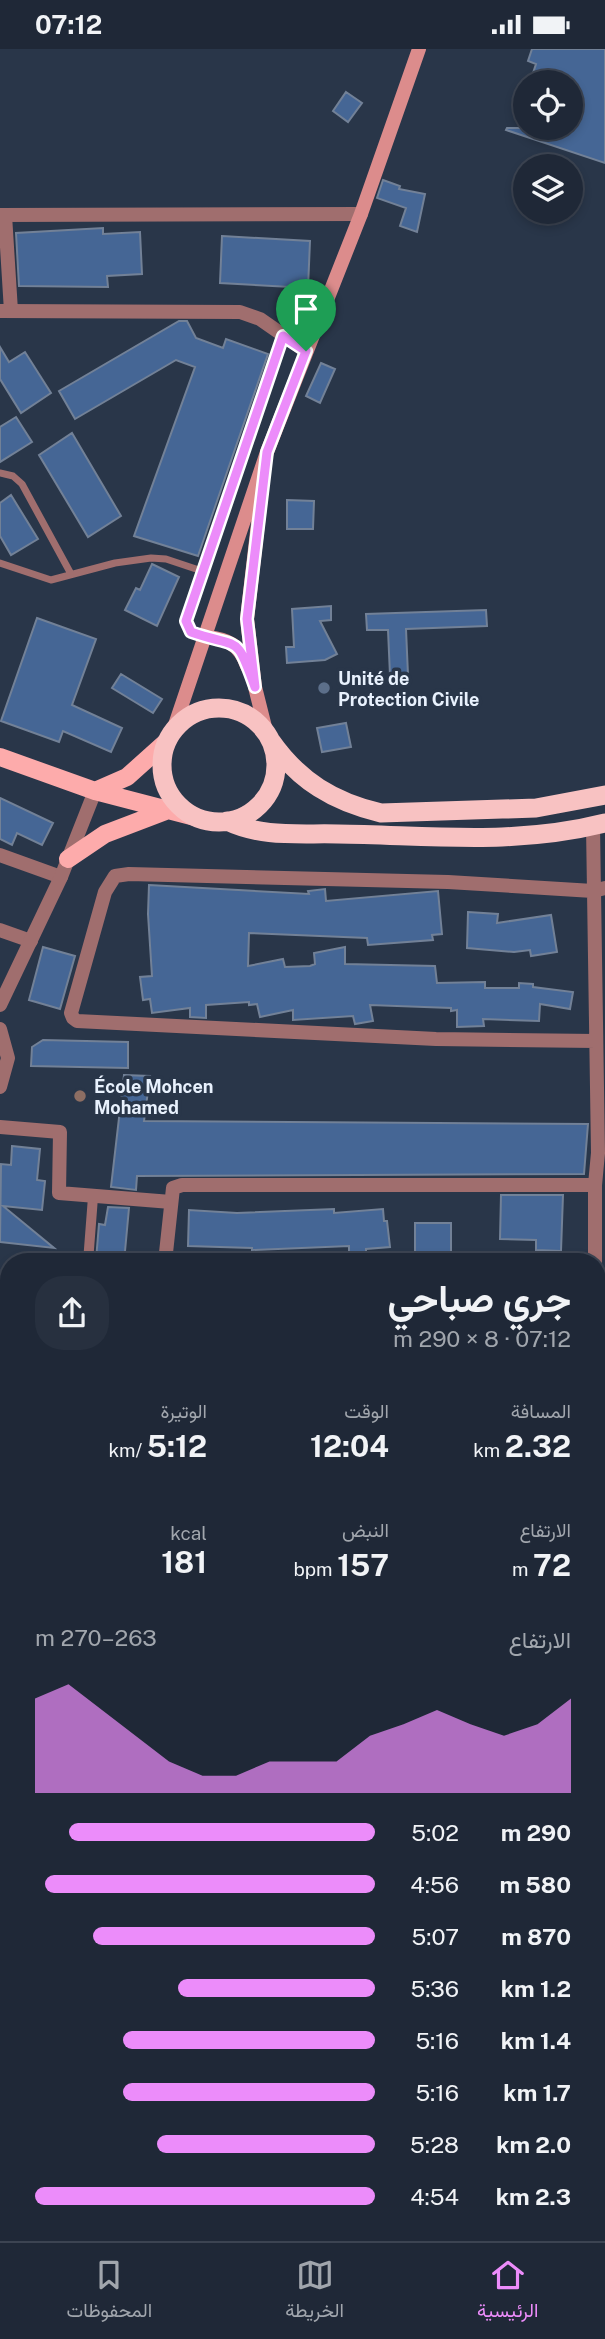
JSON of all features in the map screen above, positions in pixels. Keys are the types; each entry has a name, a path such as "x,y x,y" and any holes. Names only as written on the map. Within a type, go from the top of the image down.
{"highway":[{"path":"599,824 459,840 268,833 243,829 227,821 195,817 169,794 163,778 162,760 170,736 188,716 204,709 222,707 248,716 298,774 315,787 358,808 381,813 537,808 605,795"},
{"path":"227,821 254,809 272,785 275,771 269,738"}],"main road":[{"path":"95,791 127,777 170,736 206,638 267,452 361,214 419,49"},
{"path":"255,687 247,619 267,452"},
{"path":"206,638 225,640 239,649 255,687 269,738"},
{"path":"0,757 95,791 195,817"},
{"path":"68,859 105,834 168,810"}],"street":[{"path":"306,351 260,319 240,311 5,311 2,215 361,214"},
{"path":"0,1005 61,877 95,791"},
{"path":"595,1253 595,1185 602,1152 596,1041 600,1015 599,824"},
{"path":"0,855 61,877"},
{"path":"596,1041 436,1039 77,1021 71,1013 105,892 115,876 129,874 448,882 599,889"},
{"path":"0,930 32,941"},
{"path":"0,1029 8,1058 0,1087"},
{"path":"0,1127 60,1132 58,1192 171,1202"},
{"path":"166,1253 173,1188 182,1185 595,1185"},
{"path":"89,1253 93,1197"}],"lane":[{"path":"206,638 191,632 186,621 205,572 283,336"},
{"path":"0,473 13,476 22,484 71,574"},
{"path":"0,563 51,580 151,558 166,559 205,572"}],"building":[{"path":"532,49 605,49 605,163 536,140 583,140 583,70 534,70 536,64 528,61"},
{"path":"346,92 362,103 348,122 333,111"},
{"path":"383,180 400,186 399,189 425,194 417,232 400,226 406,208 377,198"},
{"path":"103,228 103,234 140,232 142,274 107,276 108,287 19,286 16,233"},
{"path":"222,236 310,241 308,288 220,283"},
{"path":"179,321 187,321 196,338 223,348 226,339 268,354 198,556 134,536 195,367 176,360 75,419 59,391"},
{"path":"0,347 9,362 25,352 51,393 21,413 0,379"},
{"path":"321,363 335,369 320,403 306,396"},
{"path":"16,417 32,442 0,462 0,427"},
{"path":"72,433 121,516 88,537 39,455"},
{"path":"11,495 38,539 11,555 0,536 0,503"},
{"path":"287,500 314,501 313,529 287,529"},
{"path":"152,564 179,577 157,626 125,610 136,588 140,590"},
{"path":"331,606 331,620 320,621 337,654 325,660 287,663 286,647 294,647 292,609"},
{"path":"486,610 487,626 406,629 408,675 390,675 388,630 367,630 366,614"},
{"path":"37,618 96,639 72,705 122,728 111,752 63,731 59,742 1,721"},
{"path":"121,674 162,699 153,713 112,688"},
{"path":"346,723 351,747 322,752 317,728"},
{"path":"0,798 53,823 42,845 17,833 12,845 0,839"},
{"path":"149,885 309,894 308,891 325,889 326,901 438,891 442,934 432,935 433,940 368,945 367,938 249,933 248,966 283,959 285,967 310,966 315,964 314,953 345,947 345,964 435,966 437,983 485,982 485,988 519,988 519,983 573,992 570,1009 540,1004 539,1021 483,1019 484,1026 457,1027 457,1010 451,1011 451,1008 370,1005 373,1021 355,1024 353,1016 293,1020 293,1010 260,1017 257,1004 249,1005 249,1002 206,1005 206,1018 190,1017 190,1008 152,1013 150,999 143,1000 140,977 152,976"},
{"path":"468,912 498,914 497,923 551,915 557,952 531,956 530,950 514,952 467,948"},
{"path":"43,947 75,956 60,1009 29,1000"},
{"path":"43,1040 128,1042 128,1068 31,1066 32,1047"},
{"path":"124,1075 150,1076 144,1121 588,1124 584,1174 137,1176 136,1190 111,1187"},
{"path":"12,1146 40,1149 37,1180 45,1181 42,1210 3,1206 54,1248 0,1242 1,1164 11,1165"},
{"path":"501,1195 563,1195 561,1251 536,1250 536,1240 500,1239"},
{"path":"108,1207 129,1208 125,1253 97,1253 99,1224 105,1225"},
{"path":"334,1209 334,1213 383,1209 390,1247 366,1249 366,1253 349,1253 349,1246 252,1250 188,1246 189,1210 237,1213"},
{"path":"415,1223 451,1223 451,1253 415,1253"}],"place":[{"name":"Unité de Protection Civile","path":"324,688"},
{"name":"École Mohcen Mohamed","path":"80,1096"}],"route":[{"path":"283,336 306,351 267,452 248,598 248,643 255,687 243,653 239,649 225,640 206,638 191,632 186,621 205,572 283,336"}]}
